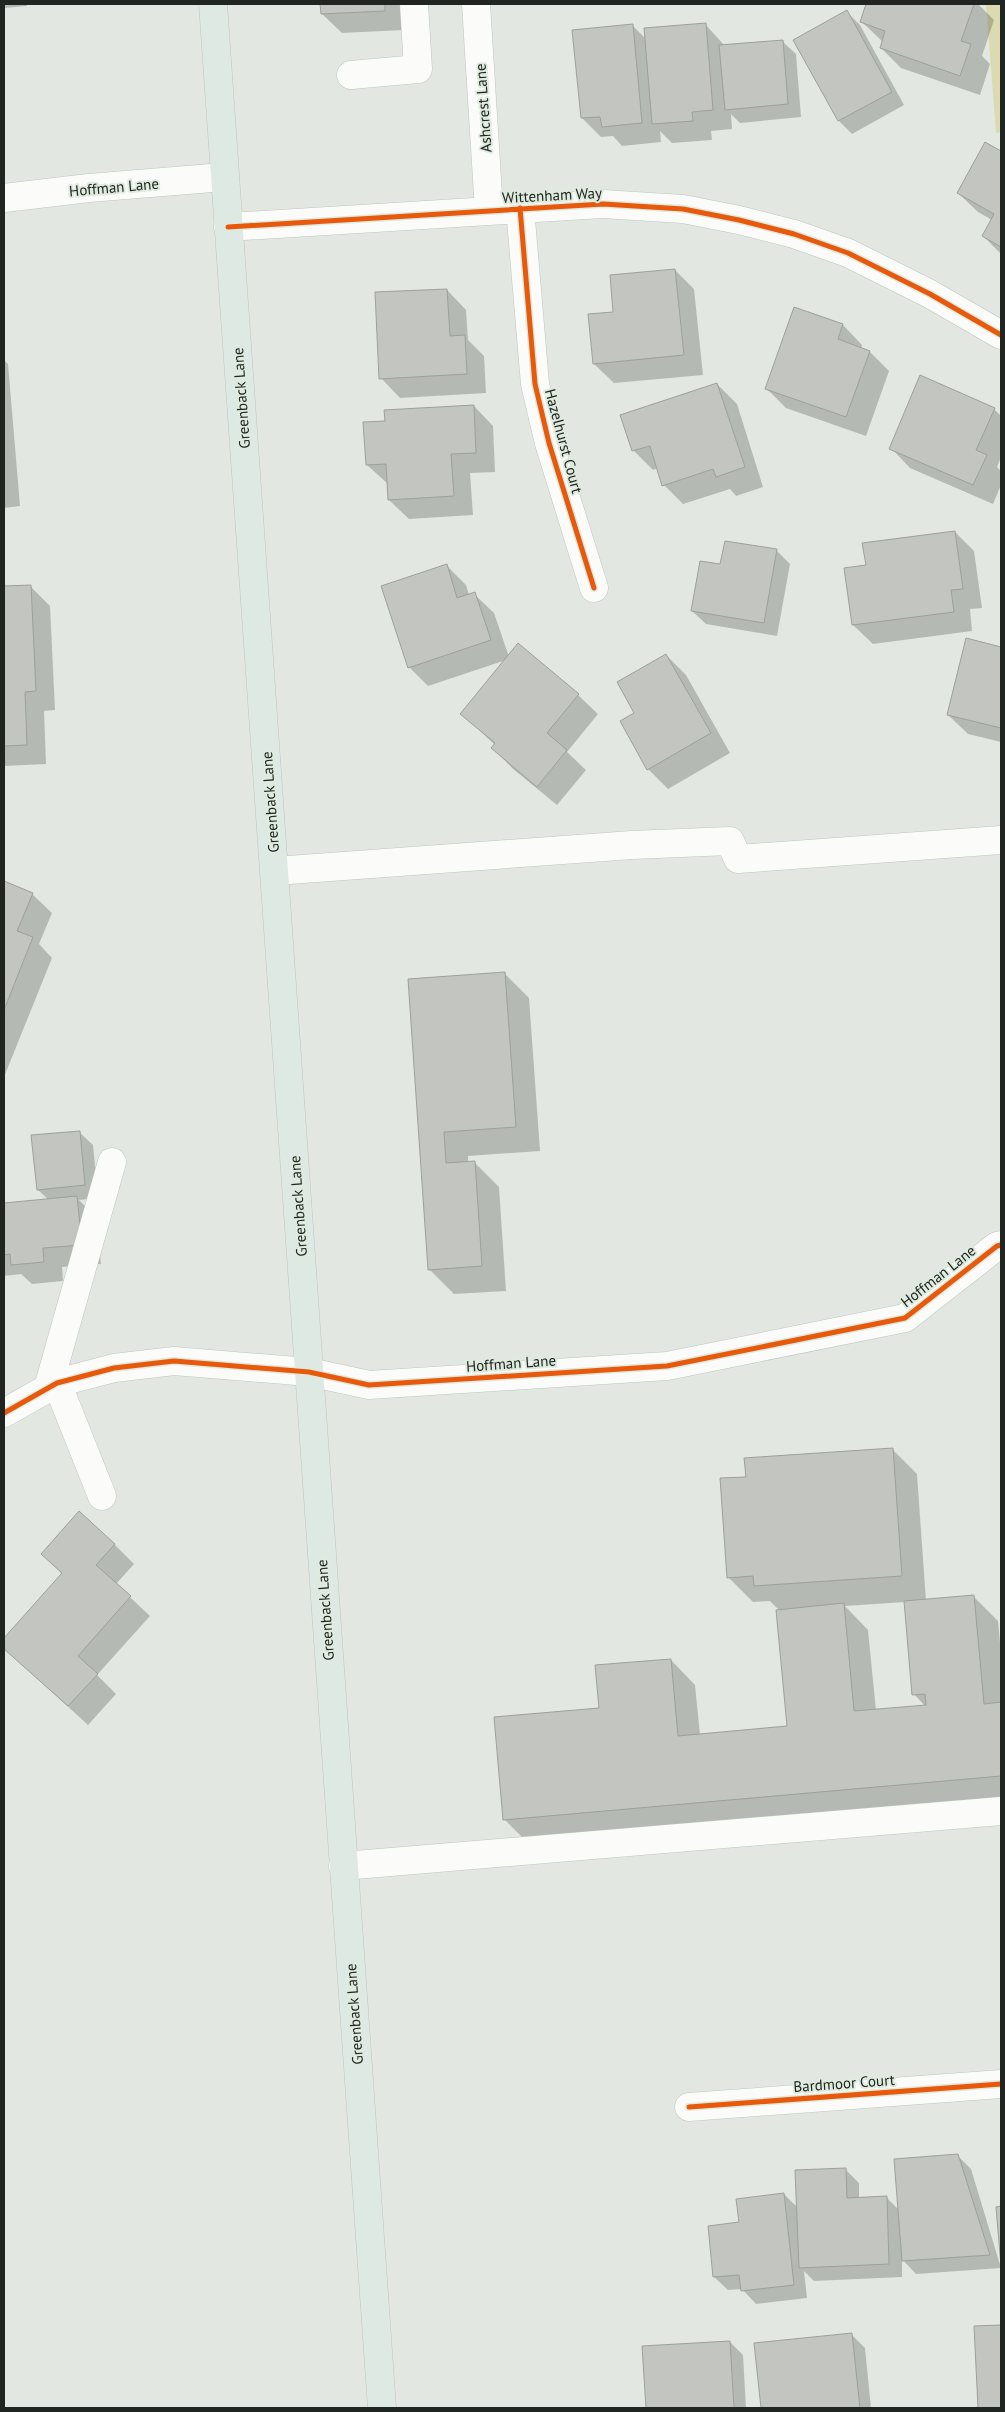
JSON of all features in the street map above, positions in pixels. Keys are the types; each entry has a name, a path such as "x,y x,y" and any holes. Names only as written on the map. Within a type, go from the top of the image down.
{"main road":[{"name":"Greenback Lane","path":"213,4 382,2408"}],"street":[{"path":"351,75 418,68 414,4"},
{"name":"Ashcrest Lane","path":"476,4 489,211"},
{"name":"Hoffman Lane","path":"4,198 88,188 224,178"},
{"name":"Wittenham Way","path":"228,227 603,204 682,209 739,220 794,234 848,253 930,294 1001,335"},
{"name":"Hazelhurst Court","path":"520,208 535,384 548,444 588,561 594,588"},
{"path":"275,871 632,845 730,840 738,859 1001,840"},
{"path":"102,1496 53,1386 112,1162"},
{"name":"Hoffman Lane","path":"4,1412 53,1386 114,1368 174,1361 309,1372 369,1386 667,1366 905,1318 997,1246 1001,1245"},
{"path":"343,1866 1001,1811"},
{"name":"Bardmoor Court","path":"689,2107 1001,2084"}],"green space":[{"path":"986,4 1001,4 1001,132 996,133"}],"building":[{"path":"320,4 385,4 385,11 321,14"},
{"path":"866,4 974,4 961,41 971,44 960,76 880,48 885,31 860,22"},
{"path":"847,10 892,92 838,121 793,40"},
{"path":"706,23 713,110 692,112 693,121 652,124 644,28"},
{"path":"633,24 642,123 602,127 600,117 581,118 572,30"},
{"path":"783,40 788,104 725,110 719,45"},
{"path":"985,142 1001,151 1001,247 982,236 994,214 957,193"},
{"path":"675,269 684,355 593,364 588,314 613,312 610,275"},
{"path":"447,289 450,336 465,335 467,374 379,379 375,292"},
{"path":"794,307 843,324 838,339 870,351 846,417 765,389"},
{"path":"920,375 995,408 976,450 987,455 973,485 889,449"},
{"path":"717,383 745,467 716,477 713,469 662,486 650,446 632,451 620,415"},
{"path":"474,405 476,453 451,454 454,496 388,500 386,464 366,465 363,422 385,421 384,410"},
{"path":"955,531 963,589 951,590 954,612 852,625 844,568 866,565 862,543"},
{"path":"725,541 777,549 764,623 691,611 700,561 720,564"},
{"path":"447,564 457,598 475,592 491,640 408,668 381,586"},
{"path":"31,585 36,691 25,692 27,745 4,746 4,586"},
{"path":"966,638 1001,647 1001,728 947,715"},
{"path":"518,643 579,694 547,733 567,750 537,787 491,748 495,743 460,714"},
{"path":"666,654 711,733 647,770 620,721 634,713 617,682"},
{"path":"4,881 33,893 17,931 33,937 4,1010"},
{"path":"505,972 516,1127 444,1132 446,1163 475,1161 482,1266 428,1270 408,979"},
{"path":"80,1131 85,1185 37,1190 31,1135"},
{"path":"77,1196 82,1245 43,1248 44,1262 11,1265 10,1254 4,1255 4,1203"},
{"path":"893,1448 902,1576 754,1586 753,1576 727,1578 720,1478 746,1477 744,1458"},
{"path":"79,1511 115,1544 96,1565 131,1596 78,1656 98,1674 68,1706 4,1649 4,1638 62,1573 41,1554"},
{"path":"974,1595 984,1704 1001,1702 1001,1776 503,1820 494,1717 599,1708 595,1665 671,1659 678,1736 787,1726 776,1610 844,1603 854,1711 926,1705 925,1694 912,1695 904,1601"},
{"path":"958,2154 990,2255 902,2261 894,2159"},
{"path":"846,2168 847,2198 887,2196 889,2264 799,2268 795,2170"},
{"path":"784,2193 794,2285 741,2291 739,2275 713,2277 708,2226 739,2222 736,2199"},
{"path":"1001,2206 1001,2266 996,2207"},
{"path":"1001,2325 1001,2408 978,2408 974,2326"},
{"path":"852,2333 860,2408 761,2408 754,2343"},
{"path":"730,2341 734,2408 646,2408 642,2346"}],"cycle path":[{"path":"228,227 603,204 683,209 739,220 794,234 848,253 930,294 1001,335"},
{"path":"520,208 535,384 549,443 594,588"},
{"path":"4,1413 57,1383 114,1368 174,1361 309,1372 369,1385 667,1366 905,1318 997,1246 1001,1245"},
{"path":"689,2107 1001,2084"}]}
